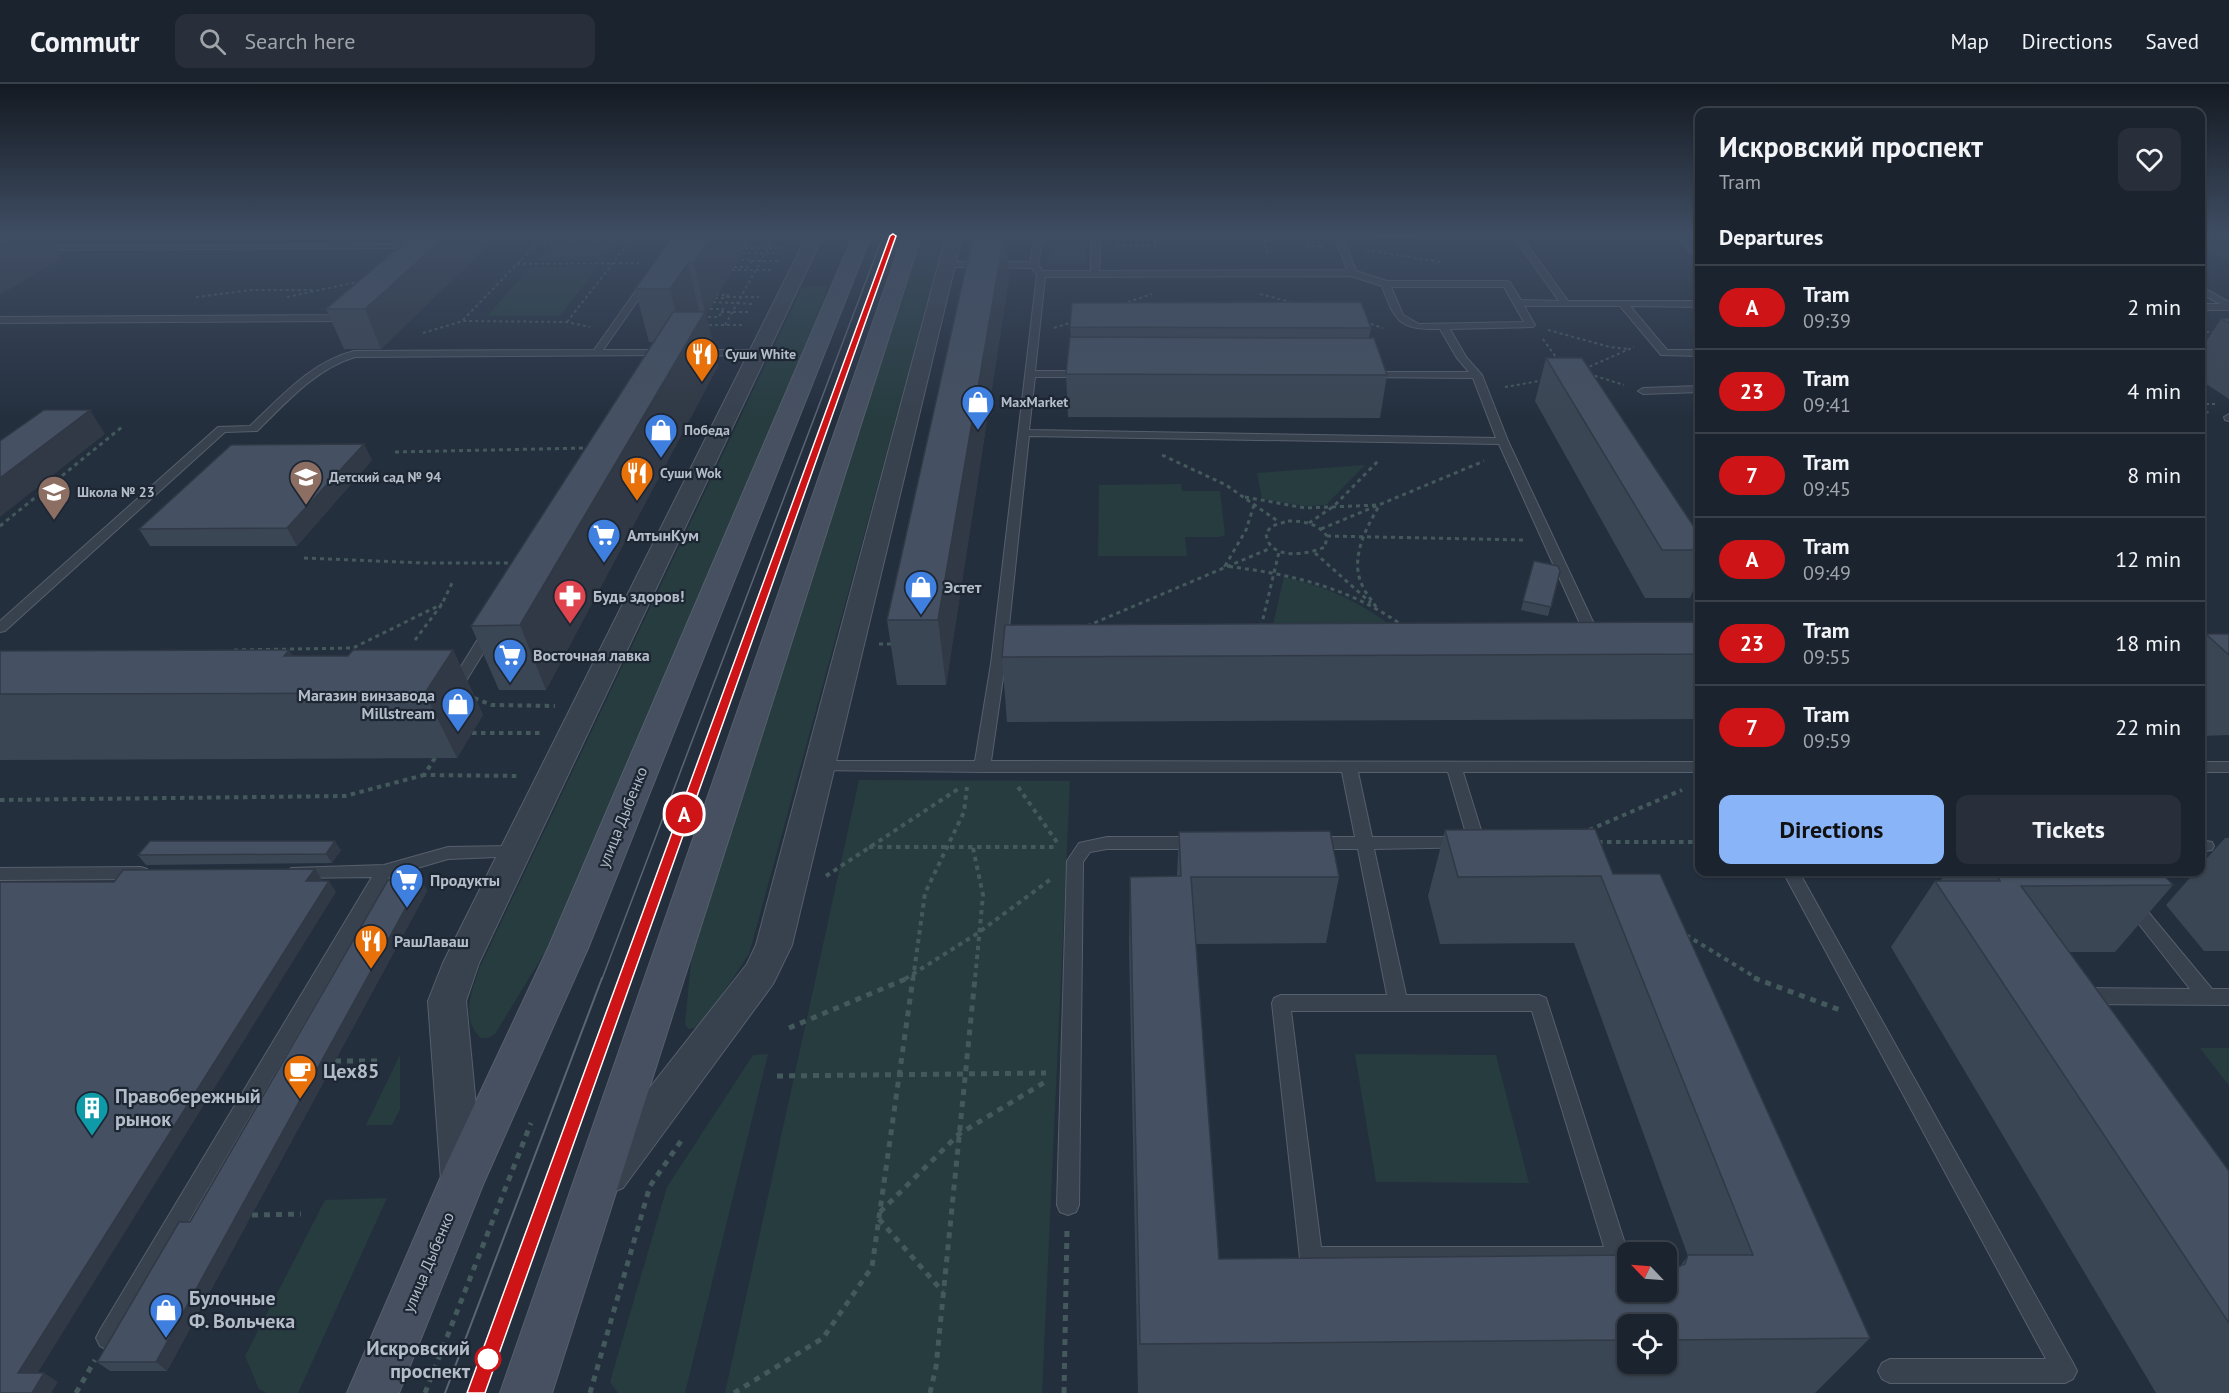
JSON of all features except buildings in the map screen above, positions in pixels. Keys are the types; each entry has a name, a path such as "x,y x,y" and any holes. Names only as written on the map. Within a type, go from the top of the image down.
{"main road":[{"name":"улица Дыбенко","path":"373,1393 462,1180 569,946 837,297"},
{"path":"526,1393 892,297"}],"street":[{"path":"462,1180 447,1001 461,963 785,297"},
{"path":"593,1193 760,974 774,945 939,297"}],"lane":[{"path":"596,354 635,297"},
{"path":"982,766 1004,664 1035,297"},
{"path":"1391,297 1400,319 1406,324 1418,327 1530,325 1515,297"},
{"path":"1561,297 1565,303"},
{"path":"2214,297 2229,306"},
{"path":"1518,303 1695,304"},
{"path":"1623,304 1664,354 1695,353"},
{"path":"2205,307 2229,306"},
{"path":"0,320 342,318 351,310"},
{"path":"1443,326 1462,358 1477,375 1505,446 1599,652 1588,652"},
{"path":"685,353 758,353"},
{"path":"0,628 222,429 253,429 332,360 354,354 596,354 663,357"},
{"path":"1029,374 1100,374"},
{"path":"1359,375 1477,375"},
{"path":"1643,391 1695,389"},
{"path":"1022,433 1505,446"},
{"path":"439,686 456,686 499,617"},
{"path":"818,766 1695,767"},
{"path":"1349,767 1398,1003"},
{"path":"1294,843 1477,843 1454,767"},
{"path":"2205,767 2229,767"},
{"path":"1068,1205 1066,1073 1075,861 1085,847 1107,843 1212,843"},
{"path":"282,872 384,872 448,853 516,852"},
{"path":"108,1338 384,872"},
{"path":"0,874 156,873"},
{"path":"1793,876 2065,1371 1890,1371"},
{"path":"2109,876 2207,997"},
{"path":"2094,1015 2081,996 2229,996"},
{"path":"1281,1003 1398,1003 1539,1003 1621,1268 1311,1258 1281,1003"}],"path":[{"path":"254,318 272,304 287,297"},
{"path":"486,297 463,321 567,322 611,332"},
{"path":"567,322 586,297"},
{"path":"727,297 714,300 758,304"},
{"path":"725,325 741,297"},
{"path":"1118,305 1144,297"},
{"path":"1270,297 1303,305"},
{"path":"709,309 723,309 714,325"},
{"path":"721,312 754,312"},
{"path":"698,317 719,317"},
{"path":"1359,320 1391,331"},
{"path":"1033,336 1076,321"},
{"path":"700,325 747,325"},
{"path":"1530,325 1610,346 1664,354"},
{"path":"1530,325 1538,331 1562,367"},
{"path":"697,329 712,329"},
{"path":"1579,371 1643,391"},
{"path":"0,525 122,426"},
{"path":"1115,434 1226,484 1279,522"},
{"path":"1321,529 1380,505 1505,446"},
{"path":"395,452 591,448"},
{"path":"1241,496 1305,507 1380,505"},
{"path":"1225,566 1242,540 1251,519 1254,504"},
{"path":"1377,607 1362,585 1359,563 1362,537 1380,505"},
{"path":"1327,536 1325,547 1315,553 1301,556 1279,552 1271,548 1264,536 1271,526 1279,522 1299,521 1321,529 1327,536 1548,541"},
{"path":"1084,627 1271,548"},
{"path":"1258,636 1279,552"},
{"path":"1315,553 1377,607 1410,632"},
{"path":"304,558 424,563 522,563"},
{"path":"1225,566 1274,572 1332,586 1377,607"},
{"path":"415,640 442,604 453,581"},
{"path":"223,651 354,648 442,604"},
{"path":"876,644 905,644"},
{"path":"456,686 471,697 492,705 560,706"},
{"path":"472,733 546,733"},
{"path":"424,776 435,759"},
{"path":"869,847 1060,847 1004,767"},
{"path":"0,800 345,796 424,776 524,776"},
{"path":"734,1393 823,1338 872,1267 925,893 963,812 968,782 825,877"},
{"path":"1583,833 1689,787"},
{"path":"1596,842 1695,842"},
{"path":"930,1393 936,1367 944,1293 983,895 973,848"},
{"path":"789,1028 913,976 980,932 1075,861"},
{"path":"1681,932 1752,977 1874,1024"},
{"path":"335,1061 379,1061"},
{"path":"777,1076 965,1076 1066,1073"},
{"path":"879,1216 959,1134 1066,1073"},
{"path":"425,1393 534,1116"},
{"path":"590,1393 650,1186 690,1128"},
{"path":"1064,1393 1068,1205"},
{"path":"252,1215 301,1214"},
{"path":"879,1216 944,1293"},
{"path":"76,1393 108,1338"}],"green space":[{"path":"504,297 575,297 560,316 487,316"},
{"path":"797,297 825,297 550,944 495,1034 488,1038 481,1038 475,1031 469,1014 471,996 479,969"},
{"path":"900,297 929,297 749,954 703,1023 696,1028 688,1029 685,1024 693,941"},
{"path":"1365,465 1326,505 1306,506 1262,499 1257,473"},
{"path":"1181,484 1182,491 1220,491 1225,535 1185,537 1187,556 1098,556 1099,485"},
{"path":"1284,577 1331,591 1346,598 1374,613 1400,633 1271,633"},
{"path":"859,780 1070,781 1042,1393 725,1393"},
{"path":"2200,1048 2229,1048 2229,1086"},
{"path":"768,1054 685,1393 618,1393 610,1382 667,1187 753,1055"},
{"path":"1355,1054 1496,1055 1529,1183 1376,1182"},
{"path":"400,1055 400,1109 392,1125 366,1125"},
{"path":"387,1198 298,1393 267,1393 259,1389 245,1356 325,1200"}],"tram line":[{"path":"602,979 860,297"},
{"path":"625,979 871,297"},
{"name":"А","path":"476,1393 871,297"},
{"path":"445,1393 602,978"},
{"path":"476,1393 626,978"}],"place":[{"name":"Суши White","path":"702,383"},
{"name":"MaxMarket","path":"978,431"},
{"name":"Победа","path":"661,459"},
{"name":"Суши Wok","path":"637,502"},
{"name":"Детский сад № 94","path":"306,506"},
{"name":"Школа № 23","path":"54,521"},
{"name":"АлтынКум","path":"604,564"},
{"name":"Эстет","path":"921,616"},
{"name":"Будь здоров!","path":"570,625"},
{"name":"Восточная лавка","path":"510,684"},
{"name":"Магазин винзавода Millstream","path":"458,733"},
{"name":"Продукты","path":"407,909"},
{"name":"РашЛаваш","path":"371,970"},
{"name":"Цех85","path":"300,1100"},
{"name":"Правобережный рынок","path":"92,1137"},
{"name":"Булочные Ф. Вольчека","path":"166,1339"},
{"name":"Искровский проспект","path":"488,1359"}]}
